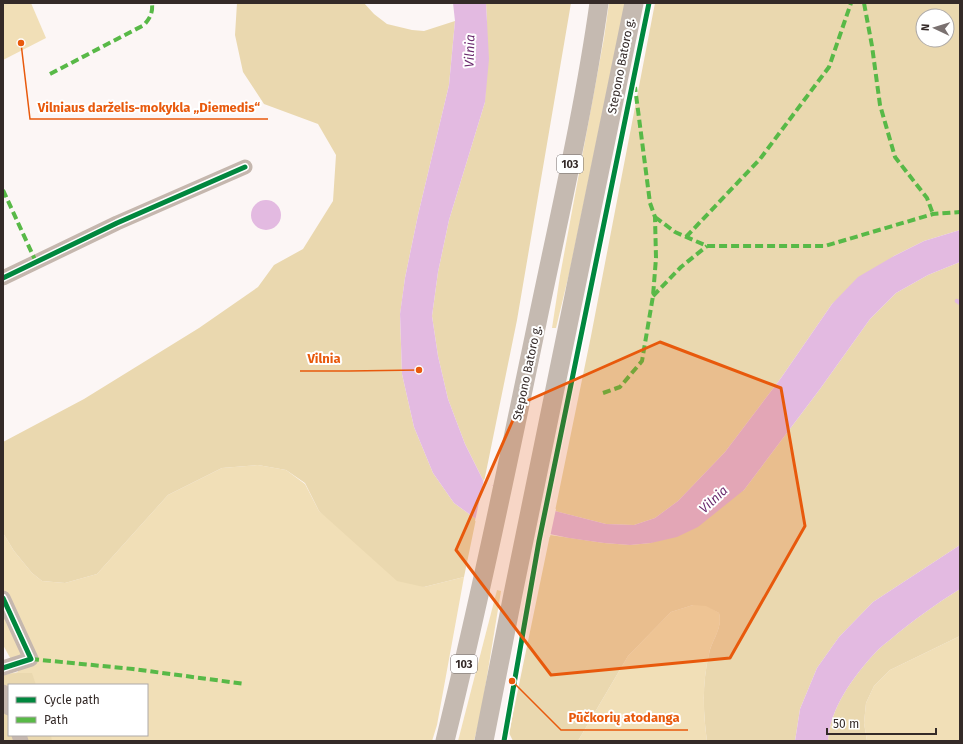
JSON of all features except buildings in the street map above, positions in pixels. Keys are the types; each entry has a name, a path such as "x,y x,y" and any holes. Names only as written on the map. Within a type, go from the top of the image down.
{"main road":[{"name":"Stepono Batoro g.","path":"445,741 482,587 537,324 581,110 599,3"},
{"name":"Stepono Batoro g.","path":"484,741 634,3"}],"street":[{"path":"3,278 117,223 245,167"},
{"path":"3,598 31,659 3,668"},
{"path":"3,692 8,705"}],"highlighted area":[{"path":"660,342 781,388 805,526 730,658 551,675 456,550 520,404"}],"shaded area":[{"path":"3,3 31,3 46,38 3,60"},
{"path":"237,3 364,3 374,14 387,24 412,30 424,31 455,21 449,85 418,215 405,278 400,315 402,374 414,427 433,473 454,503 476,519 464,577 424,587 397,581 319,511 305,483 286,470 258,465 222,468 168,495 97,574 65,583 42,581 32,573 14,551 3,533 3,442 84,399 199,328 258,287 274,265 303,249 333,201 336,155 318,124 264,104 243,72 235,35"},
{"path":"486,3 571,3 517,320 484,482 465,444 448,399 438,356 432,316 438,272 449,220 485,102 487,23"},
{"path":"609,3 625,3 570,270 556,328 552,328 560,276 604,38"},
{"path":"655,3 960,3 960,230 924,241 894,256 832,304 781,378 725,452 678,501 655,518 634,525 606,524 555,511 591,336"},
{"path":"960,262 960,545 873,602 839,637 817,668 800,709 795,741 707,741 704,708 705,676 710,649 720,624 720,619 719,613 706,606 693,605 671,612 628,656 578,741 513,741 509,733 550,535 604,543 630,545 651,543 744,490 820,389 870,319 896,293 928,275"},
{"path":"258,465 286,470 305,484 319,511 424,587 464,577 437,725 432,741 3,741 3,675 18,672 3,645 3,533 14,551 32,573 42,581 65,583 97,574 168,495 222,468"},
{"path":"960,589 960,636 890,670 874,686 866,703 864,723 867,741 828,741 833,717 838,705 851,683 867,662 880,648 907,626"},
{"path":"497,590 501,591 481,713 474,741 458,741"},
{"path":"693,605 706,605 719,613 720,619 720,624 710,649 705,676 704,708 707,741 578,741 628,656 671,612"},
{"path":"960,636 960,741 867,741 864,723 866,703 874,686 890,670"},
{"path":"32,673 36,684 8,684 8,736 51,736 52,741 3,741 3,675"}],"water":[{"path":"453,3 486,3 489,59 485,102 449,220 438,272 432,316 438,356 448,399 465,444 484,482 555,511 606,524 634,525 655,518 678,501 725,452 781,378 832,304 858,277 924,241 960,230 960,262 928,275 896,293 870,319 820,389 744,490 698,527 677,537 651,543 630,545 604,543 569,538 476,519 454,503 433,473 414,427 402,374 400,314 405,278 418,215 449,85 455,21"},
{"path":"266,200 277,204 281,215 277,226 266,230 255,226 251,215 255,204"},
{"path":"960,545 960,589 907,626 880,648 867,662 851,683 838,705 833,717 828,741 795,741 800,709 817,668 839,637 873,602"}],"pier":[{"path":"484,479 493,486 556,509 550,537 475,521"}],"marked path":[{"path":"50,74 144,25 151,15 152,3"},
{"path":"686,237 760,159 829,67 851,3"},
{"path":"864,3 872,46 880,105 895,157 927,198 933,214"},
{"path":"603,393 620,387 642,361 653,296 656,258 655,217 650,203 635,87"},
{"path":"3,190 36,262"},
{"path":"655,217 675,232 707,246 825,246 933,214 960,212"},
{"path":"653,296 681,267 707,246"},
{"path":"31,659 133,669 245,684"}],"cycle path":[{"path":"504,741 539,541 649,3"},
{"path":"3,278 117,223 245,167"},
{"path":"3,598 31,659 3,668"}],"place":[{"name":"Vilniaus darželis-mokykla „Diemedis“","path":"21,43"},
{"name":"Vilnia","path":"419,370"},
{"name":"Pūčkorių atodanga","path":"512,681"}]}
